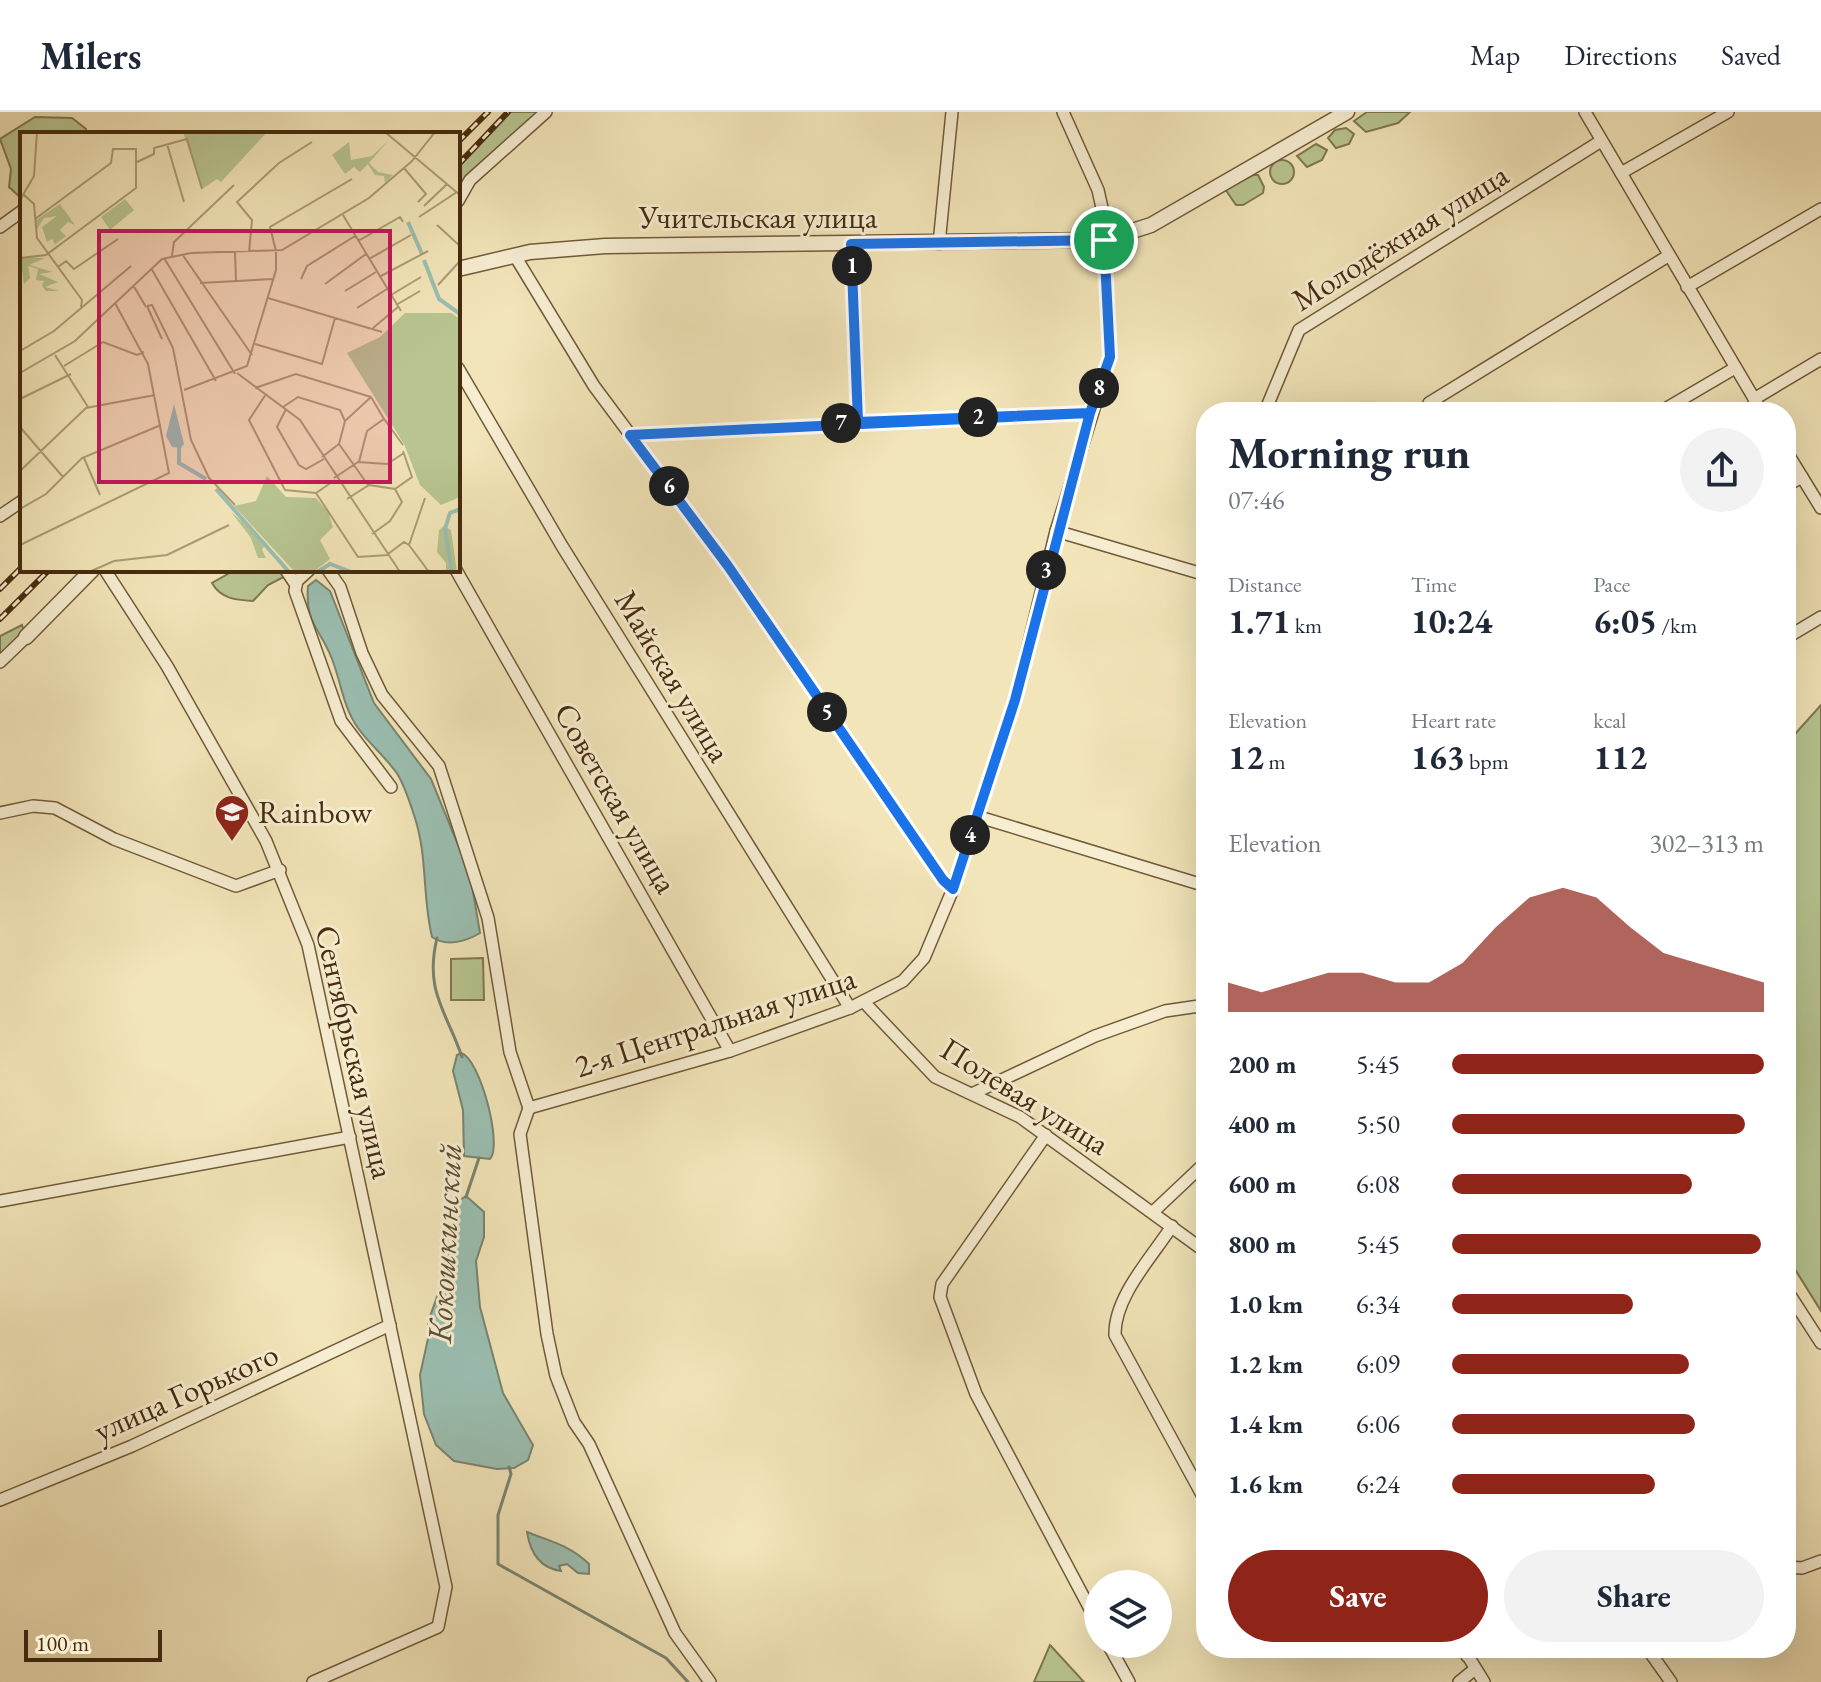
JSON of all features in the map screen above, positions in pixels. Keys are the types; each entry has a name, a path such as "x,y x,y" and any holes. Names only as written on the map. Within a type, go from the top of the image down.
{"street":[{"path":"460,198 470,180 546,112"},
{"path":"939,244 952,112"},
{"path":"1063,112 1098,190 1107,240"},
{"name":"Учительская улица","path":"460,269 515,256 605,246 1107,240 1151,225 1347,112"},
{"path":"1585,112 1756,402"},
{"path":"1621,173 1728,112"},
{"name":"Молодёжная улица","path":"1269,402 1299,330 1601,141"},
{"path":"1687,287 1821,209"},
{"path":"0,227 20,212"},
{"name":"2-я Центральная улица","path":"529,1108 730,1051 850,1008 914,971 933,944 1015,700 1056,531 1090,413 1110,357 1107,240"},
{"path":"851,244 858,422"},
{"path":"515,256 594,386 728,566 934,867 953,889"},
{"path":"1431,402 1668,256"},
{"path":"1754,399 1821,359"},
{"path":"1677,402 1735,368"},
{"name":"Майская улица","path":"460,371 562,546 850,1008"},
{"path":"630,435 1090,413"},
{"path":"1796,467 1821,508"},
{"path":"1796,480 1802,477"},
{"path":"0,516 20,502"},
{"path":"1056,531 1196,572"},
{"path":"0,662 90,572"},
{"name":"Сентябрьская улица","path":"106,572 167,666 280,870 308,945 446,1587 438,1627 313,1682"},
{"path":"329,572 340,587 362,653 382,695 439,766 488,918 510,1052 529,1108 521,1125 522,1149 545,1327 556,1376 574,1422 589,1444 675,1633 710,1682"},
{"name":"Советская улица","path":"457,572 730,1051"},
{"path":"301,578 334,708 355,743 391,787"},
{"path":"1796,632 1821,617"},
{"path":"0,813 33,806 55,808 114,839 236,886 280,870"},
{"path":"976,816 1196,883"},
{"name":"Полевая улица","path":"864,1002 935,1077 1009,1110 1196,1244"},
{"path":"974,1093 1095,1036 1165,1011 1196,1006"},
{"path":"1046,1135 942,1284 940,1297 976,1394 1084,1598"},
{"path":"0,1201 350,1137"},
{"path":"1153,1212 1196,1171"},
{"path":"1172,1226 1121,1306 1115,1321 1115,1335 1196,1484"},
{"path":"1796,1304 1821,1343"},
{"name":"улица Горького","path":"0,1500 174,1427 390,1325"},
{"path":"1796,1568 1821,1561"},
{"path":"1116,1658 1129,1682"},
{"path":"1469,1658 1484,1682"},
{"path":"1654,1658 1671,1682"},
{"path":"1459,1682 1475,1669"}],"green space":[{"path":"510,112 539,112 460,187 460,159"},
{"path":"1367,112 1410,112 1398,123 1366,132 1354,121"},
{"path":"35,117 72,118 86,129 85,132 20,132 20,197 9,187 11,169 0,139"},
{"path":"1346,128 1354,134 1349,144 1336,148 1328,138 1335,130"},
{"path":"1316,144 1327,150 1322,160 1307,167 1297,156"},
{"path":"1282,160 1293,167 1294,172 1287,183 1282,184 1271,177 1270,172 1277,161"},
{"path":"1258,175 1264,187 1263,193 1243,205 1236,205 1225,189"},
{"path":"231,572 293,572 268,585 253,601 224,595 212,583"},
{"path":"22,625 24,632 0,656 0,636"},
{"path":"1821,705 1821,1311 1796,1271 1796,733"},
{"path":"483,958 484,1000 451,1000 451,959"},
{"path":"1050,1645 1084,1682 1034,1682"}],"water":[{"path":"316,580 330,591 374,703 431,779 470,874 480,933 468,939 449,943 432,937 421,846 414,815 398,775 363,734 349,712 332,659 311,618 308,586"},
{"path":"461,1053 475,1070 488,1103 494,1138 490,1159 464,1156 463,1110 453,1071 457,1055"},
{"path":"466,1196 484,1212 484,1237 476,1261 480,1307 503,1393 533,1445 528,1460 514,1468 497,1469 454,1461 436,1445 424,1414 420,1375 429,1334 428,1322 447,1269 456,1203"},
{"path":"527,1532 574,1552 589,1564 589,1574 578,1573 567,1564 559,1566 561,1571 541,1562 530,1546"}],"waterway":[{"name":"Кокошкинский","path":"437,938 433,973 435,988 462,1057"},
{"name":"Кокошкинский","path":"466,1197 479,1158"},
{"name":"Кокошкинский","path":"509,1467 511,1474 498,1515 498,1564 666,1658 688,1682"}],"railway":[{"path":"460,140 488,112"},
{"path":"460,163 508,112"},
{"path":"0,589 20,569"},
{"path":"0,619 47,572"}],"place":[{"name":"Rainbow","path":"232,843"}],"route":[{"path":"1104,240 851,244 858,422 1090,413 1056,531 1015,700 953,889 943,880 707,536 630,435 1090,413 1110,357 1104,240"}]}
